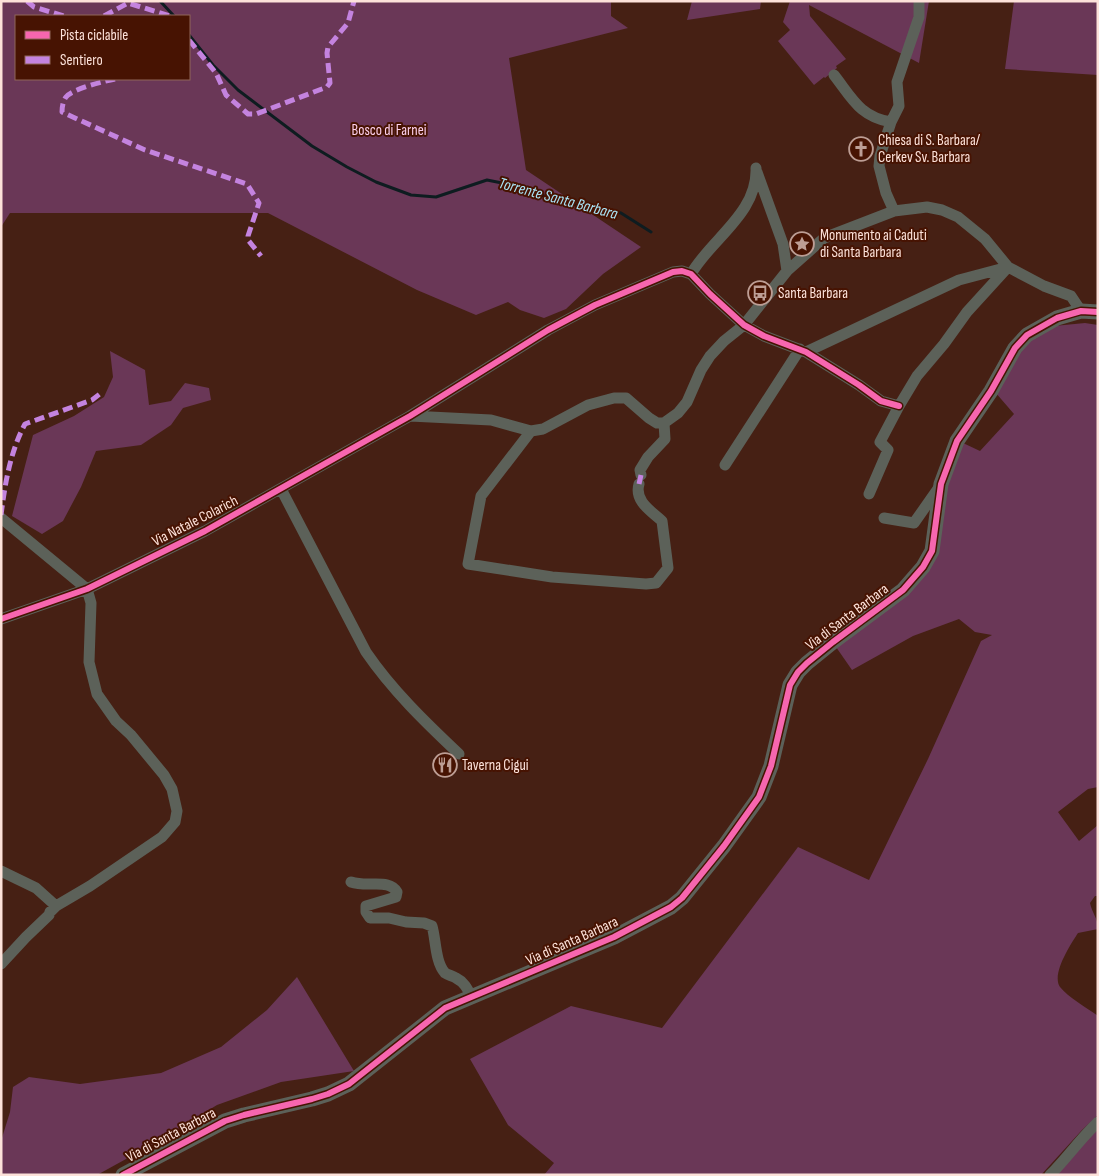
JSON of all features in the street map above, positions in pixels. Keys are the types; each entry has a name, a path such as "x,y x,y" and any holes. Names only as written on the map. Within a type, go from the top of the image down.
{"street":[{"path":"894,211 886,193 879,166 881,150 899,106 897,82 919,17 919,1"},
{"path":"834,75 865,114 877,120 891,122"},
{"path":"786,271 780,236 756,168 755,183 743,210 691,274 744,325 764,336 803,351 859,385 881,401 898,406"},
{"path":"410,416 491,420 531,431 543,429 588,405 614,398 626,398 649,418 664,423 678,414 687,402 701,370 710,356 724,340 744,325 786,271 824,238 894,211 926,207 958,216 985,239 1008,267 1044,286 1071,296 1081,311"},
{"path":"725,465 803,351 959,280 1008,267"},
{"path":"869,494 888,450 880,442 898,406 917,376 944,344 967,312 1008,267"},
{"name":"Via Natale Colarich","path":"1,618 87,589 205,531 410,416 548,330 595,305 673,272 682,271 691,274"},
{"name":"Via di Santa Barbara","path":"123,1175 226,1120 244,1114 312,1099 349,1084 446,1008 614,937 671,908 682,898 729,840 759,797 772,766 790,685 798,672 813,658 903,590 923,567 932,551 941,484 951,444 991,390 1015,348 1038,328 1057,318 1081,311 1098,312"},
{"path":"531,431 481,496 468,564 552,577 646,584 656,583 668,568 662,521 639,500 637,491 640,470 648,457 665,439 664,423"},
{"path":"884,518 914,523 941,484"},
{"path":"281,489 382,676 459,754"},
{"path":"1,518 87,589 91,602 89,662 97,694 116,720 164,775 172,789 177,811 175,822 162,837 90,886 56,906 49,916 1,964"},
{"path":"1,871 36,888 56,906"},
{"path":"352,882 360,885 388,884 394,886 397,892 396,897 366,906 366,912 370,918 389,918 432,926 434,945 445,973 466,985 471,996"},
{"path":"1050,1175 1065,1160 1083,1136 1098,1122"}],"green space":[{"name":"Bosco di Farnei","path":"1,1 611,1 611,16 628,28 509,58 526,170 641,247 603,274 566,309 544,318 520,310 508,302 476,315 417,290 268,213 10,213 1,227"},
{"path":"692,1 761,1 760,9 687,20"},
{"path":"790,1 929,1 919,63 809,5 810,16 846,59 836,66 837,68 825,78 814,85 778,41 790,30 783,22"},
{"path":"1014,1 1098,1 1098,75 1005,69"},
{"path":"1085,323 1098,325 1098,787 1088,789 1058,812 1079,841 1098,825 1098,896 1095,896 1090,903 1098,929 1078,933 1063,959 1058,981 1060,987 1068,995 1098,1016 1098,1115 1041,1175 544,1175 554,1163 508,1125 470,1059 571,1006 662,1028 798,847 869,880 928,759 981,641 992,635 975,632 959,619 913,636 852,670 836,647 929,565 947,487 963,443 980,451 1014,414 995,392 1022,346 1054,326"},
{"path":"110,351 145,370 149,405 171,401 185,383 209,388 211,400 183,408 171,425 141,445 96,451 81,487 63,521 42,534 12,516 33,435 74,416 104,397 113,377"},
{"path":"297,977 354,1071 281,1082 217,1105 155,1143 97,1175 1,1175 1,1141 10,1112 13,1087 29,1077 80,1084 161,1073 221,1047 267,1010"},
{"path":"1098,1128 1098,1175 1053,1175"}],"waterway":[{"name":"Torrente Santa Barbara","path":"160,1 173,15"},
{"name":"Torrente Santa Barbara","path":"190,36 213,65 238,90 312,146 376,182 411,195 436,197 487,180 570,204 621,213 651,232"}],"marked path":[{"path":"27,1 34,7 61,15"},
{"path":"190,41 216,73 226,95 248,114 256,114 327,87 330,83 328,47 348,23 354,1"},
{"path":"106,15 128,3 167,15"},
{"path":"111,80 69,94 64,100 62,112 145,150 247,184 259,203 248,240 261,256"},
{"path":"1,515 6,480 12,457 25,424 92,400 101,393"},
{"path":"639,484 641,475"}],"cycle path":[{"path":"1,619 87,589 205,531 410,416 548,330 595,305 673,272 682,271 691,274 744,325 764,336 806,352 881,401 899,406"},
{"path":"123,1175 225,1121 312,1099 349,1084 445,1008 614,937 671,907 682,898 724,846 759,797 771,766 790,685 798,672 833,642 903,590 923,567 932,551 941,484 957,441 991,391 1015,348 1027,335 1057,318 1081,311 1098,312"}],"place":[{"name":"Chiesa di S. Barbara/ Cerkev Sv. Barbara","path":"861,149"},
{"name":"Monumento ai Caduti di Santa Barbara","path":"802,244"},
{"name":"Santa Barbara","path":"760,293"},
{"name":"Taverna Cigui","path":"445,765"}]}
